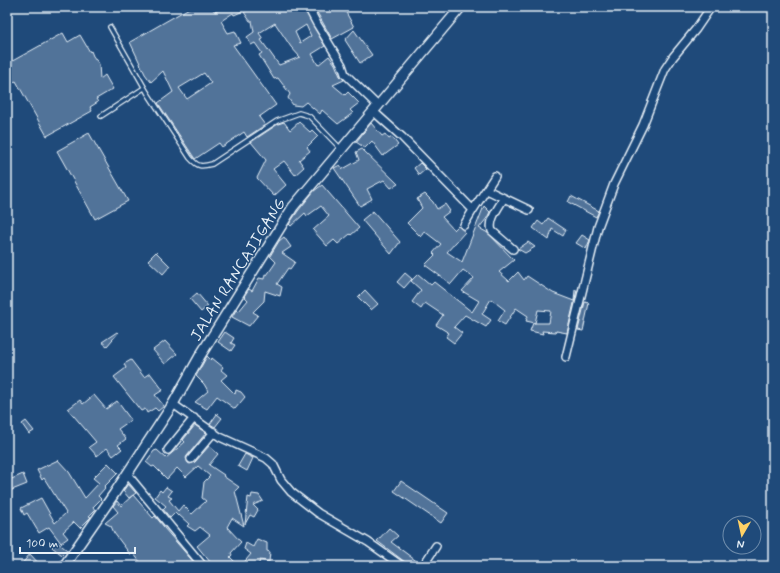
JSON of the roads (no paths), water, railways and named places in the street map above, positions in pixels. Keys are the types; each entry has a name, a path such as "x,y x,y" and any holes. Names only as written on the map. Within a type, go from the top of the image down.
{"main road":[{"name":"JALAN RANCAJIGANG","path":"64,566 173,404 200,356 293,207 461,7"}],"street":[{"path":"308,7 342,65 345,74 375,108 473,210"},
{"path":"566,357 598,227 614,184 643,125 665,69 711,7"},
{"path":"464,225 495,176"},
{"path":"487,190 528,210"},
{"path":"504,198 494,216 491,228 492,231 513,249"},
{"path":"173,404 220,437 266,458 273,464 281,480 291,492 318,513 368,542 402,566"},
{"path":"168,450 194,418"},
{"path":"191,459 214,432"},
{"path":"127,474 203,566"},
{"path":"423,566 436,546"}],"lane":[{"path":"110,28 144,88 190,158 197,165 204,166 212,164 277,121 299,113 309,116 342,150"},
{"path":"101,116 144,88"}]}
